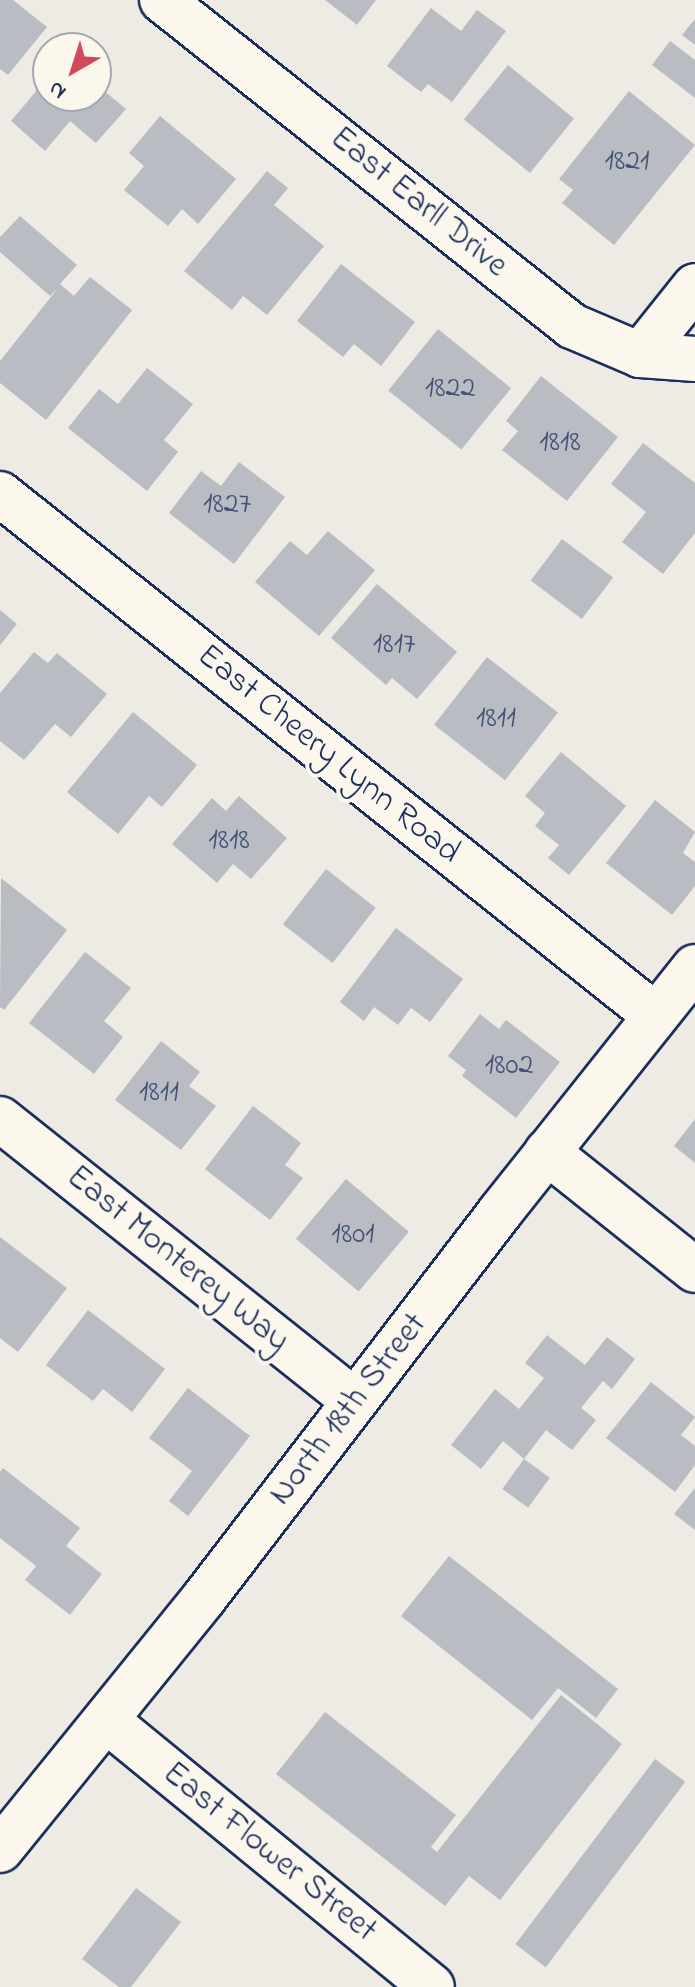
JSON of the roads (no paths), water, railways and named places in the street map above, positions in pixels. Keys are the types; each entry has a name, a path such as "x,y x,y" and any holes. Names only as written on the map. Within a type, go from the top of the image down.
{"street":[{"name":"East Earll Drive","path":"162,0 572,326 640,355 695,359"},
{"path":"640,355 695,286"},
{"name":"East Cheery Lynn Road","path":"0,494 656,1016"},
{"name":"North 18th Street","path":"0,1850 106,1720 547,1152 695,967"},
{"name":"East Monterey Way","path":"0,1119 355,1401"},
{"path":"547,1152 695,1270"},
{"name":"East Flower Street","path":"106,1720 432,1987"}]}
